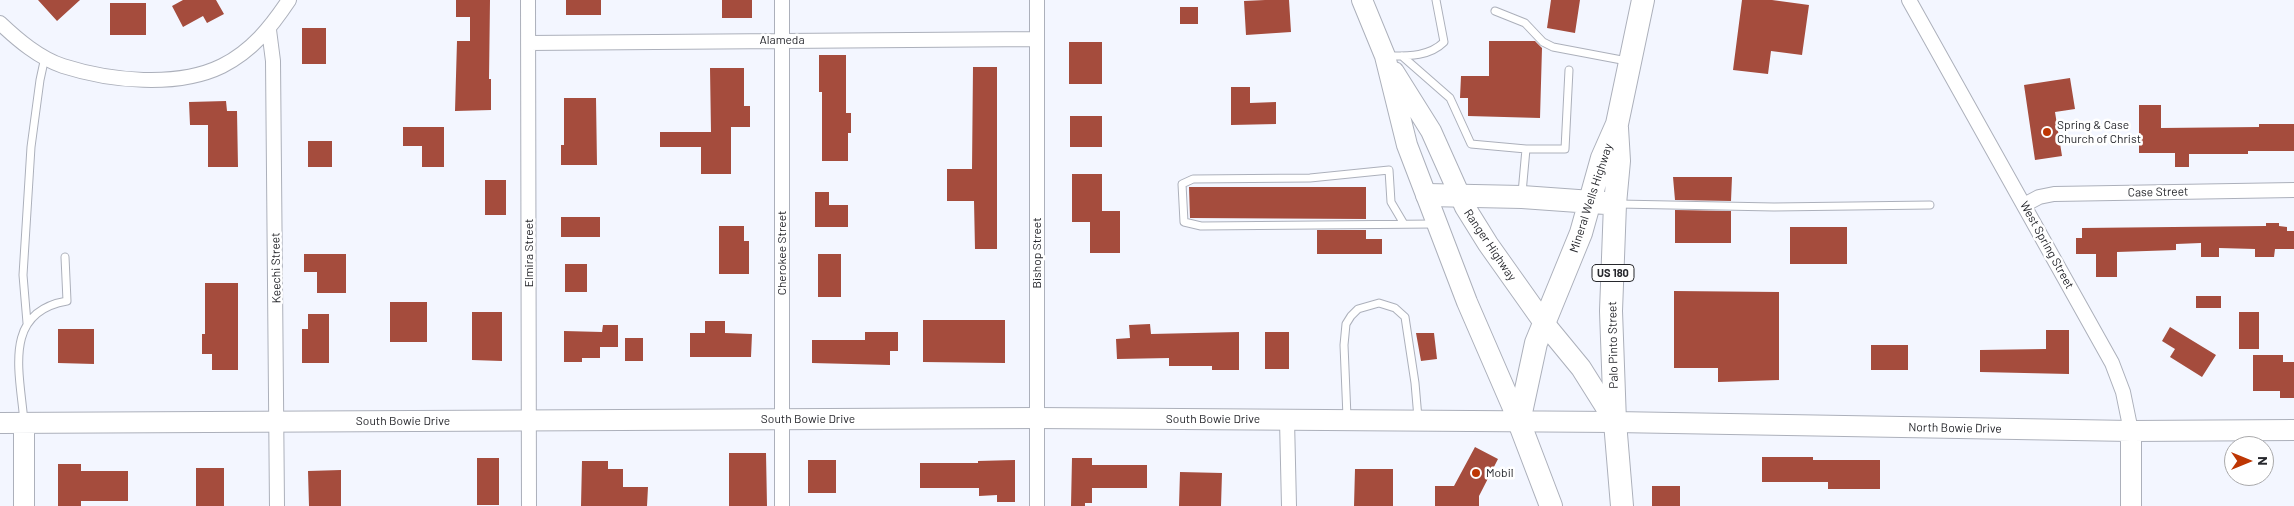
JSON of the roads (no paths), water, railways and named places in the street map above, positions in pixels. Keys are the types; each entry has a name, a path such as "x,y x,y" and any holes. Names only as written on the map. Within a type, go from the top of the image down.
{"main road":[{"name":"Mineral Wells Highway","path":"1519,422 1536,343 1581,233 1602,158 1617,124 1642,0"},
{"name":"Palo Pinto Street","path":"1617,124 1619,161 1615,204 1612,311 1616,422 1622,506"},
{"path":"1427,195 1522,197 1615,204"},
{"path":"1591,202 1600,218 1599,267 1612,311"},
{"path":"1519,422 1551,506"}],"street":[{"path":"0,23 16,39 62,66 120,78 176,79 198,76 224,65 269,30 289,0"},
{"name":"Elmira Street","path":"528,0 530,506"},
{"name":"Cherokee Street","path":"782,0 782,506"},
{"name":"Bishop Street","path":"1037,0 1037,506"},
{"name":"Ranger Highway","path":"1362,0 1431,131 1460,196 1488,244 1544,323 1581,368 1616,422"},
{"name":"West Spring Street","path":"1909,0 2112,363 2123,392 2131,431 2131,506"},
{"name":"Keechi Street","path":"269,30 273,61 277,506"},
{"name":"Alameda","path":"528,43 1037,39"},
{"name":"Ranger Highway","path":"1393,56 1407,145 1466,302 1519,422"},
{"name":"Case Street","path":"2024,205 2039,197 2054,194 2294,190"},
{"name":"South Bowie Drive","path":"0,423 1036,418 1616,422"},
{"path":"1287,420 1289,506"},
{"name":"North Bowie Drive","path":"1616,422 2131,431 2294,430"},
{"path":"24,423 24,506"}],"lane":[{"path":"1393,56 1418,56 1438,47 1444,42 1436,0"},
{"path":"1494,11 1525,23 1543,42 1553,47 1630,61"},
{"path":"1393,56 1450,98 1471,144 1526,149 1565,149 1569,70"},
{"path":"27,323 23,275 31,147 45,57"},
{"path":"1522,197 1526,149"},
{"path":"1404,224 1391,202 1388,170 1310,178 1193,179 1182,184 1184,222 1201,226 1438,224"},
{"path":"1615,204 1774,207 1930,205"},
{"path":"24,423 18,355 23,330 35,314 52,304 67,301 65,257"},
{"path":"1347,420 1344,345 1346,324 1358,309 1379,303 1396,308 1405,318 1415,383 1418,421"}],"place":[{"name":"Spring & Case Church of Christ","path":"2047,132"},
{"name":"Mobil","path":"1476,473"}]}
